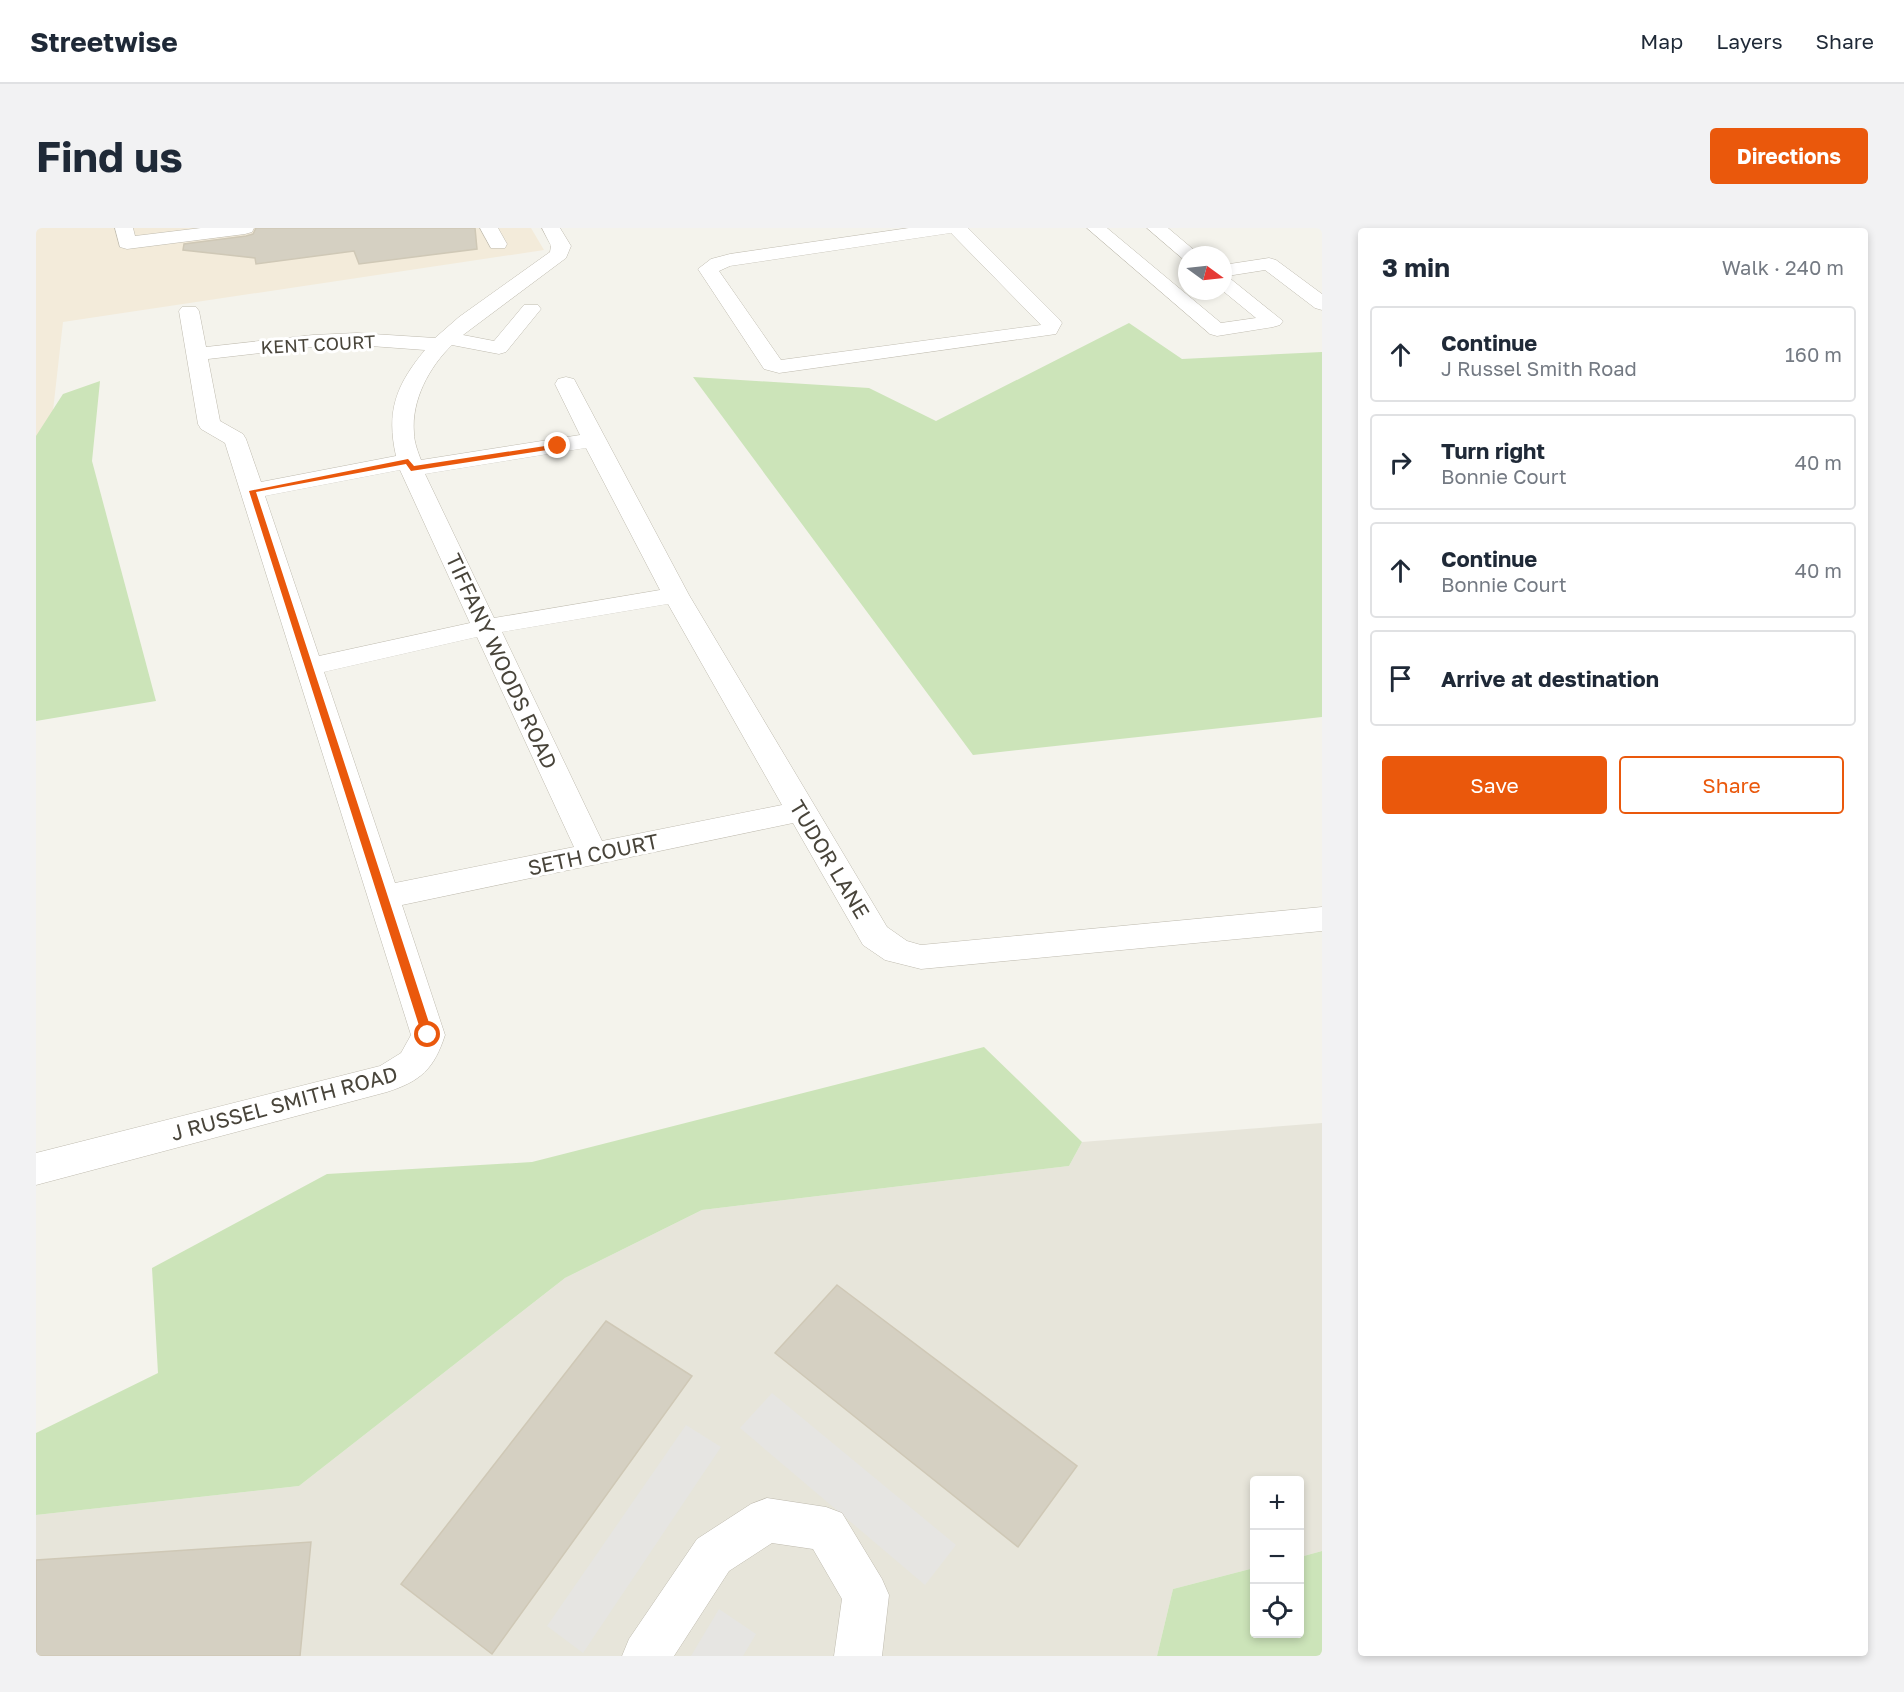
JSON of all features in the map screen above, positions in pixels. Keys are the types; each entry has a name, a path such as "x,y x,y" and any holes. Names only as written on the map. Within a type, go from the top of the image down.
{"street":[{"path":"124,228 127,243 245,228"},
{"name":"TIFFANY WOODS ROAD","path":"551,228 561,246 559,254 443,341 419,368 408,393 402,418 402,435 410,465 592,854"},
{"path":"946,228 730,260 708,269 772,364 779,367 1049,330 1052,324 1048,319 957,228"},
{"path":"1096,228 1217,330 1297,317"},
{"path":"1156,228 1179,246"},
{"path":"1232,270 1269,264 1322,304"},
{"path":"1232,285 1297,317"},
{"name":"KENT COURT","path":"197,354 312,341 357,339 443,341 499,348 531,309"},
{"name":"J RUSSEL SMITH ROAD","path":"36,1169 387,1078 406,1070 422,1054 428,1035 235,439 209,424 189,311"},
{"name":"TUDOR LANE","path":"566,384 593,440 676,595 875,936 897,951 921,957 1322,919"},
{"path":"252,491 410,465 593,440"},
{"path":"309,667 486,627 676,595"},
{"name":"SETH COURT","path":"384,897 801,811"},
{"path":"646,1656 713,1555 767,1520 826,1529 866,1595 858,1656"}],"shaded area":[{"path":"36,228 531,228 544,250 63,322 47,464 36,467"},
{"path":"1322,1123 1322,1551 1304,1556 1304,1476 1250,1476 1250,1569 1173,1589 1157,1656 36,1656 36,1515 299,1486 565,1278 702,1210 1069,1166 1082,1142"},
{"path":"772,1393 956,1545 925,1585 740,1428"},
{"path":"686,1425 721,1447 583,1653 547,1626"},
{"path":"719,1609 756,1634 743,1656 691,1656"}],"green space":[{"path":"1129,323 1182,359 1322,352 1322,717 973,755 693,377 869,388 936,421"},
{"path":"100,381 92,461 156,701 36,721 36,436 63,394"},
{"path":"984,1047 1082,1142 1069,1166 702,1210 565,1278 299,1486 36,1515 36,1433 158,1373 152,1268 327,1174 532,1162"},
{"path":"1322,1551 1322,1656 1157,1656 1173,1589 1250,1569 1250,1638 1304,1638 1304,1556"}],"building":[{"path":"256,228 475,228 477,249 359,264 354,251 256,264 255,258 183,250 184,244 246,236 253,234"},
{"path":"837,1285 1077,1466 1018,1547 775,1353"},
{"path":"606,1321 692,1376 492,1654 401,1584"},
{"path":"311,1542 300,1656 36,1656 36,1560"}],"route":[{"path":"428,1035 252,491 408,461 411,468 558,446"}]}
